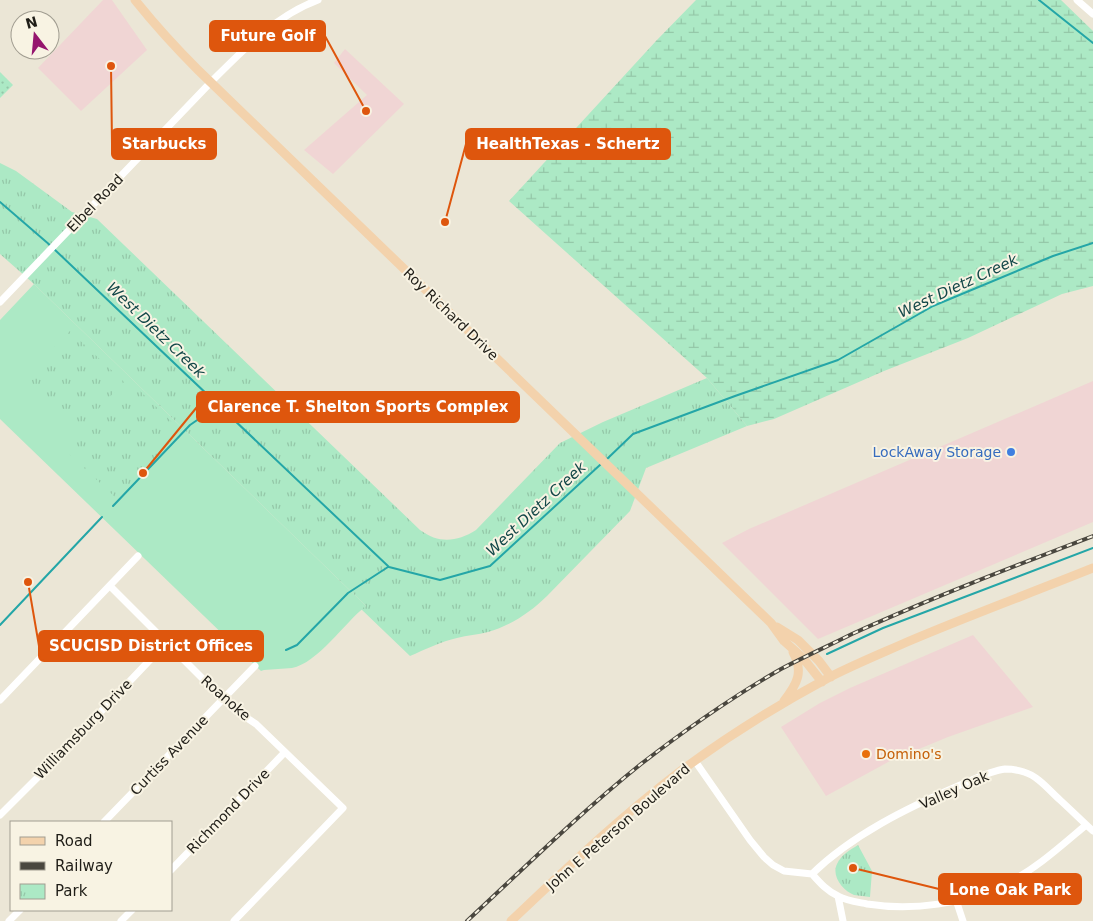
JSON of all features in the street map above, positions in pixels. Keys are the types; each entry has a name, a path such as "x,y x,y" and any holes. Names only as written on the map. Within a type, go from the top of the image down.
{"main road":[{"name":"Roy Richard Drive","path":"135,0 174,46 771,623 784,641 803,658 822,682"},
{"name":"John E Peterson Boulevard","path":"511,921 584,852 642,802 695,761 743,728 831,677 875,656 1093,568"},
{"name":"Roy Richard Drive","path":"771,623 798,640 819,661 831,677"},
{"path":"781,705 797,681 798,660 792,650"}],"street":[{"name":"Elbel Road","path":"0,302 245,49 270,27 293,11 318,0"},
{"path":"1077,0 1093,14"},
{"path":"0,700 138,556"},
{"name":"Roanoke","path":"110,586 223,699 235,710 256,724 343,808 234,921"},
{"name":"Williamsburg Drive","path":"0,815 166,643"},
{"name":"Curtiss Avenue","path":"105,821 255,666"},
{"name":"Richmond Drive","path":"172,869 285,752"},
{"path":"695,761 764,857 784,872 812,874 823,887 849,901 881,906 910,907 944,903 983,894 1032,869 1086,825"},
{"name":"Valley Oak","path":"812,874 835,854 882,824 936,796 986,774 1003,770 1012,769 1032,774 1093,831"},
{"path":"838,896 843,921"},
{"path":"956,900 963,921"},
{"path":"9,921 19,911"},
{"path":"121,921 131,911"}],"shaded area":[{"path":"103,0 112,0 147,50 81,111 38,68 46,60 60,60 60,45"},
{"path":"345,49 404,104 333,174 304,150 367,95 334,63"},
{"name":"LockAway Storage","path":"1093,381 1093,522 818,639 722,543 749,529"},
{"path":"973,635 1033,707 948,737 890,761 826,796 781,727 820,703 850,688"}],"green space":[{"path":"696,0 1061,0 1093,31 1093,286 1062,294 968,338 884,371 774,419 747,426 707,378 509,201"},
{"path":"0,72 13,85 0,98"},
{"path":"0,163 16,171 72,212 97,219 420,530 434,538 455,539 476,530 560,443 603,422 707,378 747,426 646,468 630,511 547,596 527,613 496,629 451,639 410,656 361,609 366,606 34,284 0,254"},
{"path":"34,284 366,606 311,659 302,665 292,668 261,671 0,419 0,320"},
{"path":"70,331 124,382 77,431 23,379"},
{"path":"132,383 181,431 116,498 66,451"},
{"path":"858,845 872,871 870,897 850,893 842,887 837,878 837,864 846,853"}],"waterway":[{"path":"1039,0 1093,43"},
{"name":"West Dietz Creek","path":"0,202 51,246"},
{"name":"West Dietz Creek","path":"607,459 633,434 838,360 933,306 1053,256 1093,243"},
{"name":"West Dietz Creek","path":"54,249 389,567 440,580 490,566 601,464"},
{"path":"113,506 190,425 219,405"},
{"path":"0,625 102,517"},
{"path":"827,654 883,628 1093,548"},
{"path":"286,650 297,645 348,593 388,567"}],"railway":[{"path":"467,921 574,821 618,783 709,714 745,691 781,669 852,634 972,583 1093,536"}],"place":[{"name":"Starbucks","path":"111,66"},
{"name":"Future Golf","path":"366,111"},
{"name":"HealthTexas - Schertz","path":"445,222"},
{"name":"LockAway Storage","path":"1011,452"},
{"name":"Clarence T. Shelton Sports Complex","path":"143,473"},
{"name":"SCUCISD District Offices","path":"28,582"},
{"name":"Domino's","path":"866,754"},
{"name":"Lone Oak Park","path":"853,868"}]}
